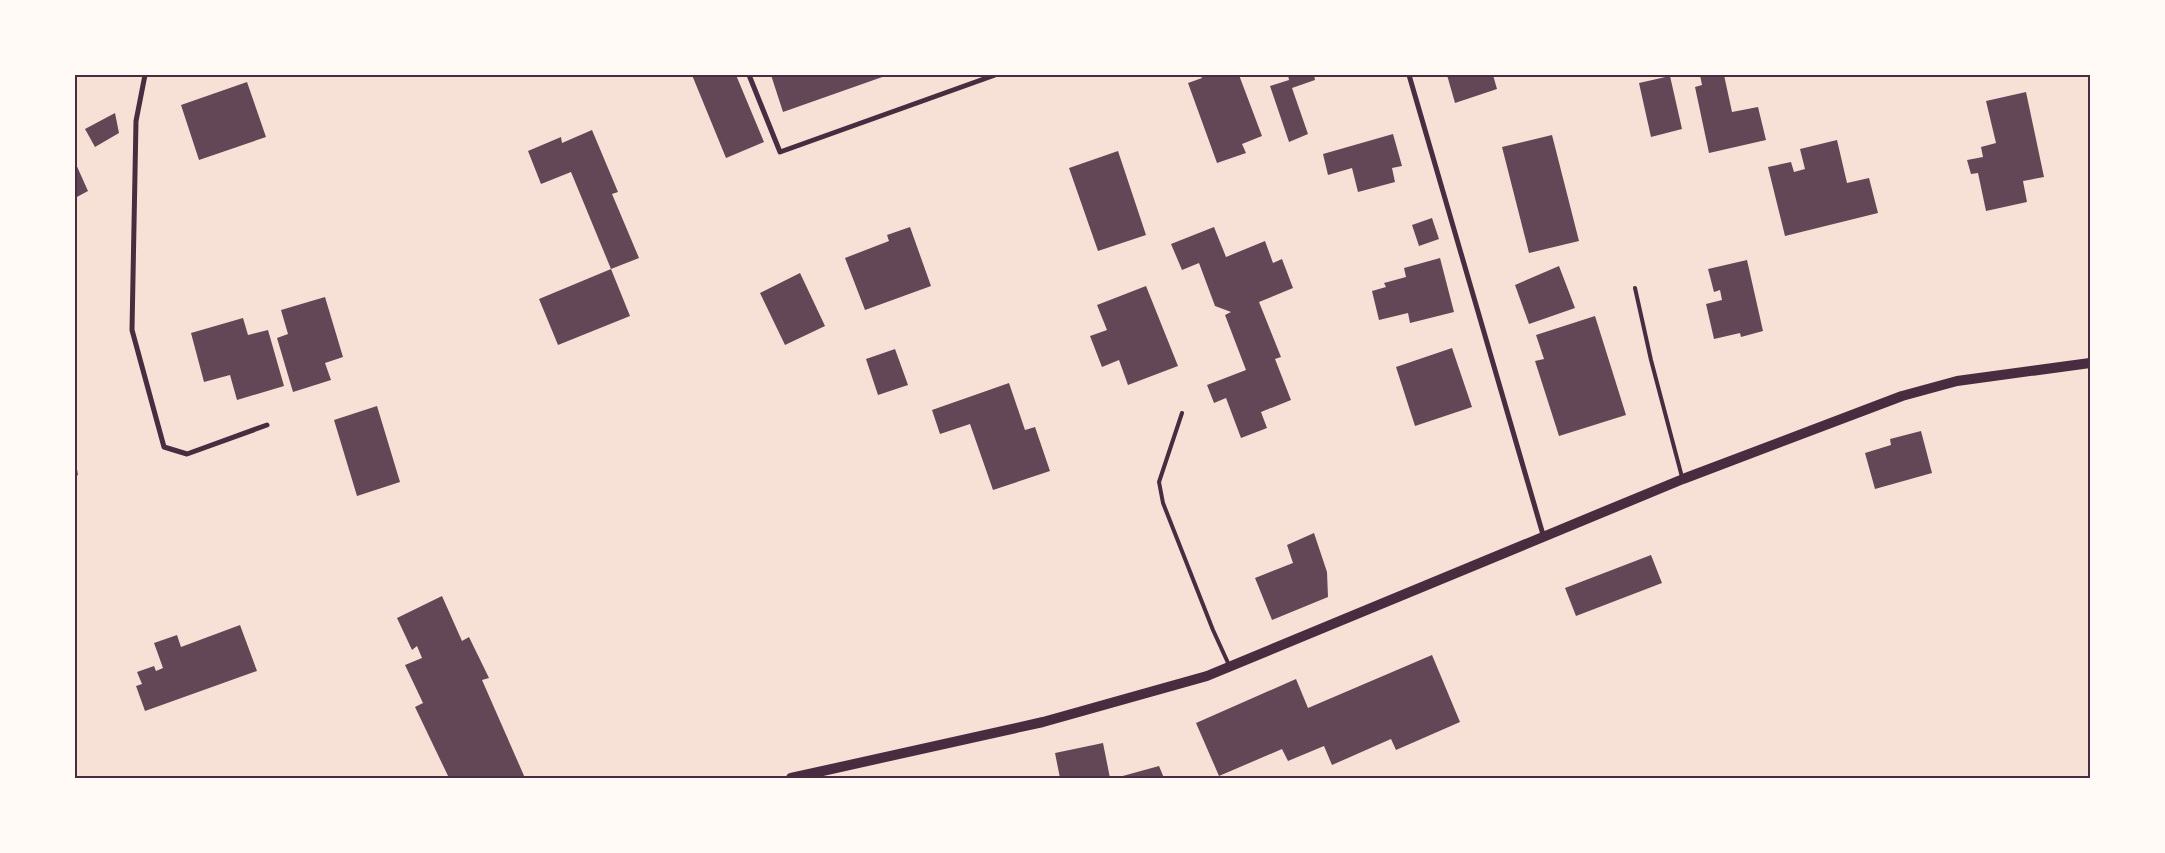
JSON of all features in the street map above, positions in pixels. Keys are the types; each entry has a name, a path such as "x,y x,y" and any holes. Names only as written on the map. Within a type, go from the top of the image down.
{"main road":[{"path":"791,778 1043,722 1207,676 1683,479 1902,396 1957,382 2090,363"}],"street":[{"path":"145,75 136,121 132,330 164,447 187,454 267,424"},
{"path":"749,75 780,152 995,75"},
{"path":"1409,75 1544,538"}],"lane":[{"path":"1635,288 1651,360 1683,479"},
{"path":"1182,413 1159,482 1162,503 1212,630 1230,667"}],"building":[{"path":"692,75 736,75 764,142 726,158"},
{"path":"771,75 888,75 783,112"},
{"path":"1200,75 1239,75 1262,136 1242,144 1246,153 1217,163 1188,83 1202,78"},
{"path":"1288,75 1314,75 1315,80 1292,88 1308,134 1289,142 1270,86 1289,80"},
{"path":"1447,75 1493,75 1497,89 1455,103"},
{"path":"1700,75 1724,75 1732,112 1758,107 1766,140 1709,153 1695,87 1702,85"},
{"path":"1670,76 1682,129 1651,137 1639,83"},
{"path":"247,82 266,137 199,160 181,105"},
{"path":"2026,92 2044,177 2023,181 2027,202 1986,211 1978,173 1971,174 1967,160 1983,157 1981,147 1996,143 1986,101"},
{"path":"115,113 119,133 95,147 85,129"},
{"path":"592,130 618,192 612,194 639,258 611,269 571,172 541,184 528,151 561,137 562,143"},
{"path":"1393,134 1402,166 1392,168 1395,182 1358,192 1352,168 1328,175 1323,154"},
{"path":"1552,135 1579,241 1529,253 1502,147"},
{"path":"1837,140 1847,183 1869,178 1878,213 1785,236 1768,167 1791,162 1794,172 1805,169 1800,149"},
{"path":"1118,151 1146,235 1098,251 1069,168"},
{"path":"75,162 88,191 75,198"},
{"path":"1432,218 1439,239 1419,246 1412,225"},
{"path":"910,227 931,286 865,310 845,258 889,241 887,235"},
{"path":"1214,227 1226,257 1265,241 1273,263 1282,259 1293,288 1259,302 1281,357 1275,359 1291,400 1261,412 1267,428 1241,438 1226,398 1214,403 1207,385 1246,370 1225,315 1231,312 1215,306 1199,263 1182,270 1171,244"},
{"path":"1440,258 1454,312 1410,323 1408,313 1379,320 1372,291 1386,287 1384,283 1406,277 1404,268"},
{"path":"1747,260 1763,331 1741,337 1740,333 1714,339 1706,304 1722,300 1720,290 1714,292 1708,269"},
{"path":"1559,266 1575,308 1529,324 1515,285"},
{"path":"611,269 630,316 558,345 539,299"},
{"path":"800,273 825,326 785,345 760,293"},
{"path":"1146,286 1178,366 1128,385 1119,360 1102,367 1090,336 1107,330 1097,305"},
{"path":"325,297 343,357 325,363 331,380 293,392 277,338 288,334 281,310"},
{"path":"1595,316 1626,415 1559,436 1535,361 1544,359 1536,335"},
{"path":"243,318 248,335 268,330 284,386 237,400 230,375 204,382 191,333"},
{"path":"1452,348 1472,407 1415,426 1396,367"},
{"path":"895,349 908,385 878,395 866,359"},
{"path":"1009,383 1025,430 1035,427 1050,471 993,490 970,424 940,434 932,410"},
{"path":"377,406 400,482 357,496 334,420"},
{"path":"1921,431 1932,473 1875,489 1865,453 1891,445 1890,439"},
{"path":"75,464 78,475 75,476"},
{"path":"1314,533 1327,572 1328,597 1272,620 1255,578 1293,563 1287,545"},
{"path":"1651,555 1662,583 1576,616 1565,588"},
{"path":"442,596 462,641 469,637 489,678 482,680 525,778 449,778 415,707 423,703 405,665 422,658 417,646 412,650 397,618"},
{"path":"240,625 257,671 145,711 136,686 142,684 137,672 154,666 156,671 163,668 154,643 177,635 181,647"},
{"path":"1432,655 1460,722 1396,750 1391,739 1332,765 1324,746 1288,761 1282,749 1219,776 1196,723 1296,679 1308,708"},
{"path":"1103,743 1110,778 1060,778 1055,753"},
{"path":"1159,766 1164,778 1119,778 1119,777"}]}
